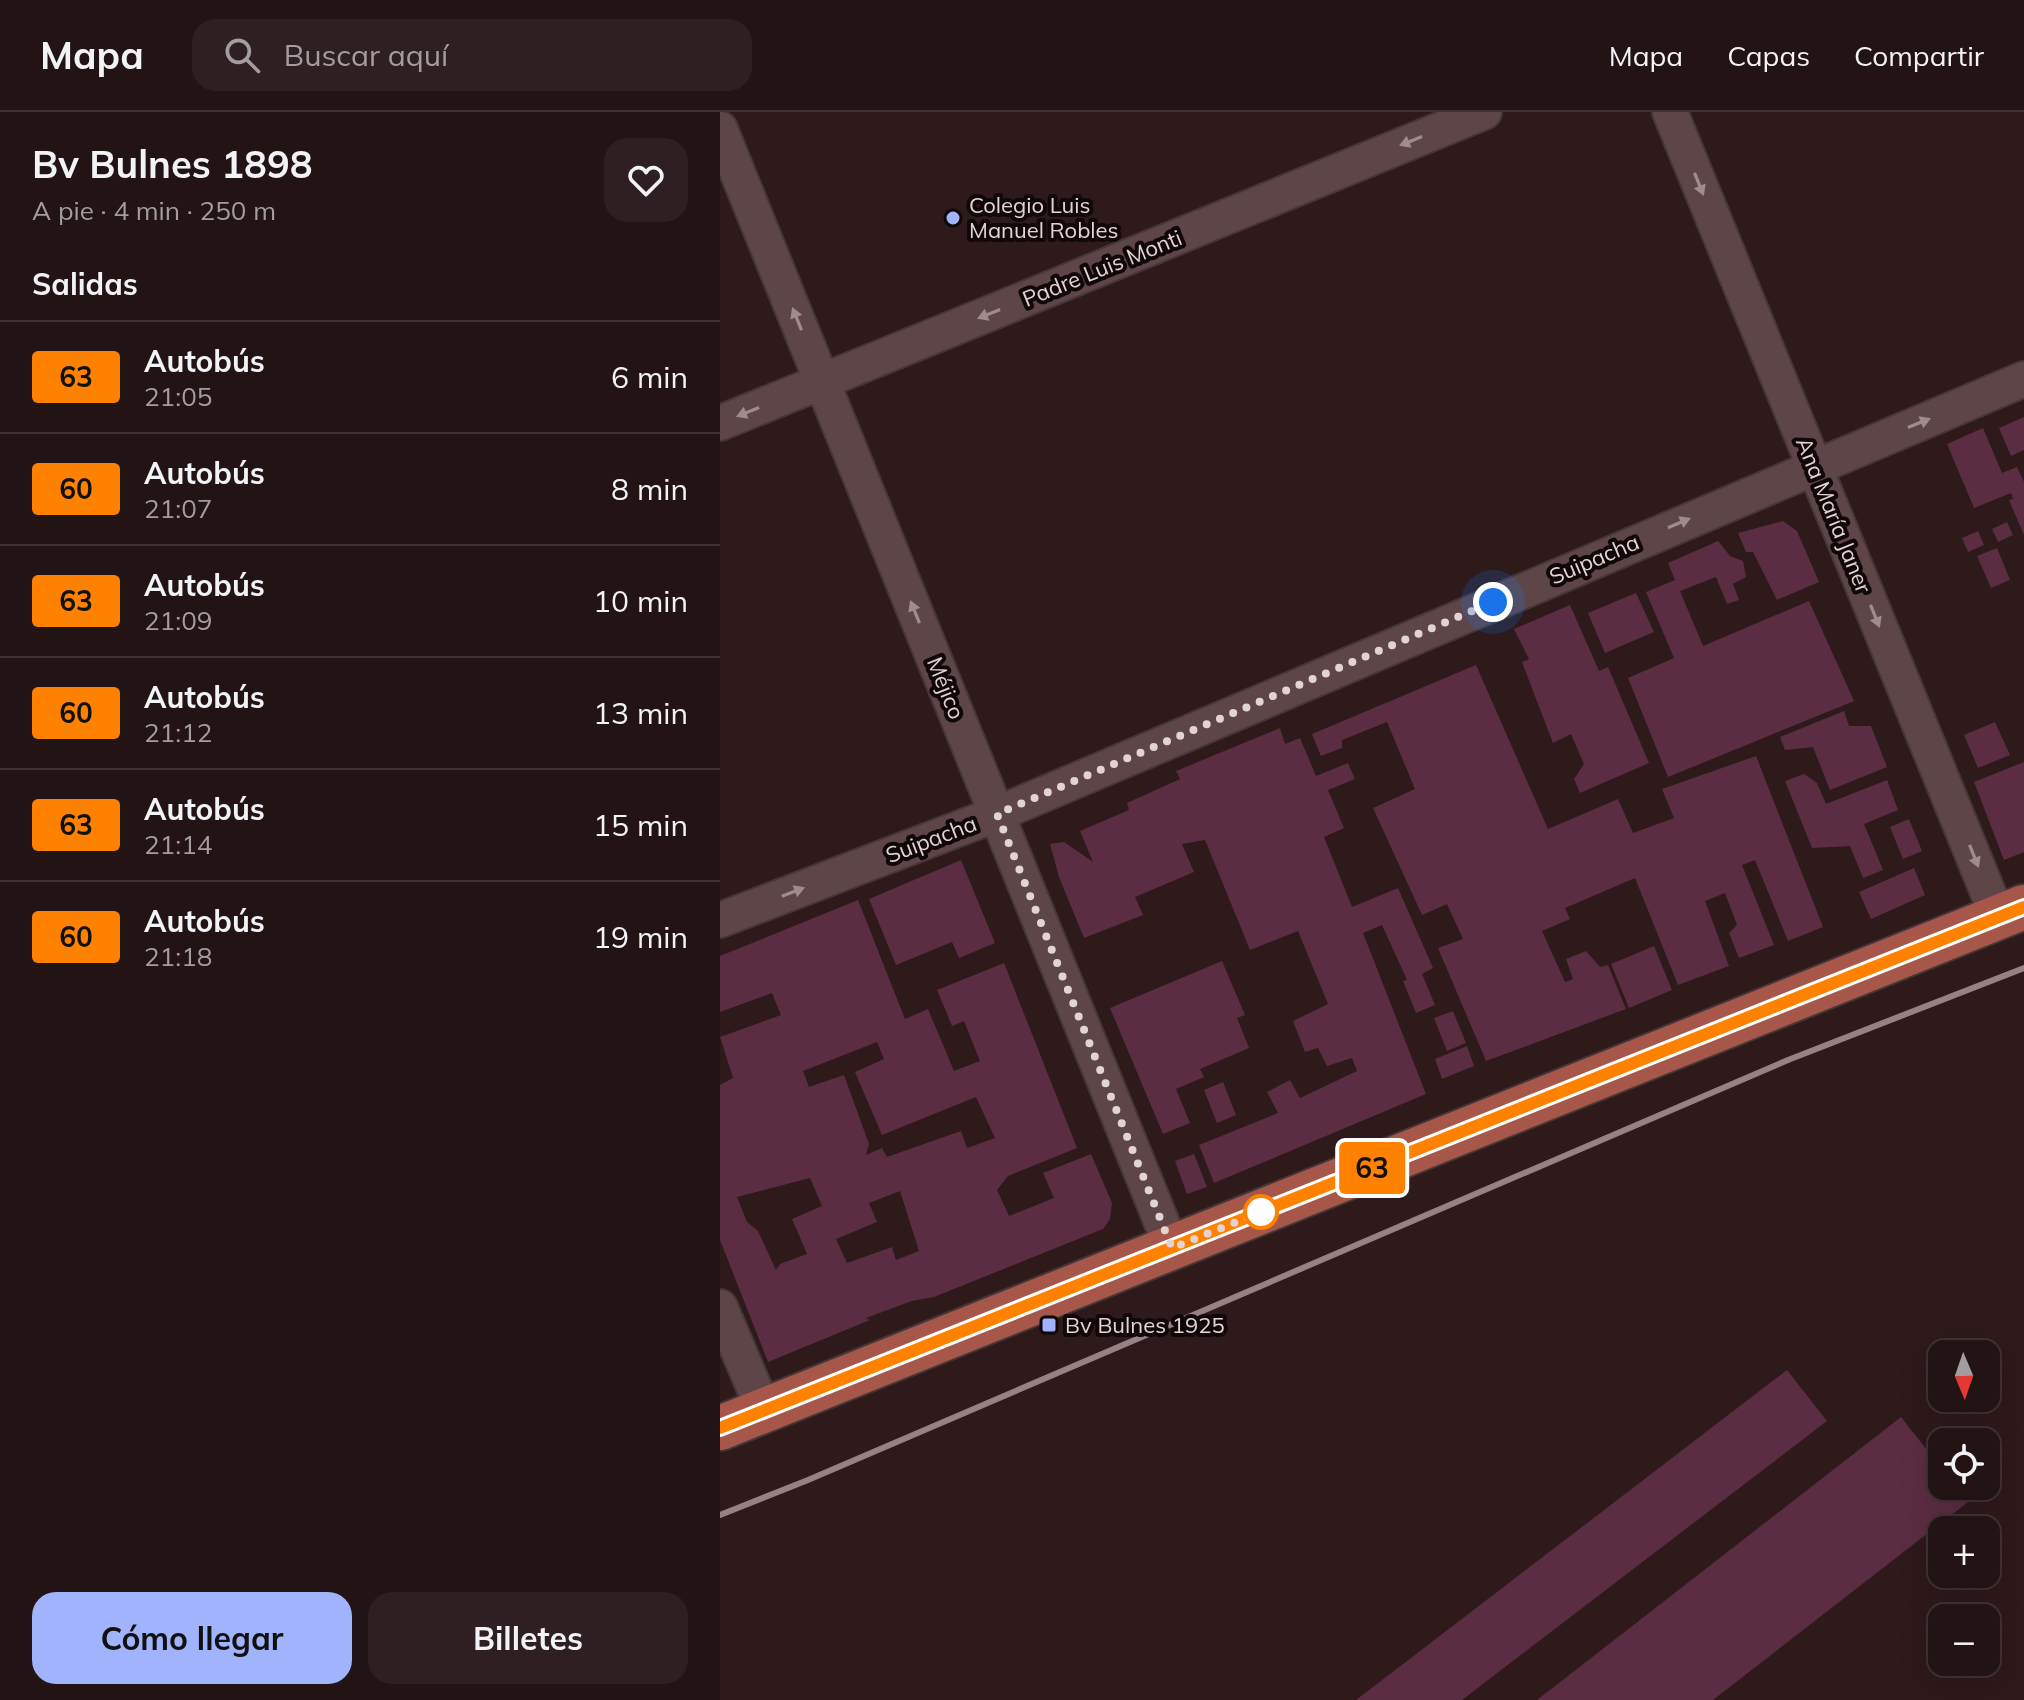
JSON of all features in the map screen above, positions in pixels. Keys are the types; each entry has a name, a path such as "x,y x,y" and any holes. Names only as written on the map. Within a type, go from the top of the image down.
{"main road":[{"path":"720,1428 2011,912"}],"street":[{"name":"Padre Luis Monti","path":"720,423 1484,112"},
{"name":"Ana María Janer","path":"1670,112 1814,466 2011,912"},
{"name":"Méjico","path":"720,129 1172,1248"},
{"name":"Suipacha","path":"720,920 997,814 2024,379"},
{"path":"720,1307 764,1411"}],"building":[{"path":"2024,417 2024,450 2011,456 1999,428"},
{"path":"1983,428 2002,473 2017,467 2024,482 2024,535 2009,500 2013,499 2011,493 1974,508 1947,444"},
{"path":"1783,521 1797,531 1819,582 1777,600 1753,552 1746,552 1738,533"},
{"path":"2007,522 2013,535 1998,542 1992,529"},
{"path":"1978,531 1984,545 1968,552 1962,538"},
{"path":"1718,541 1730,556 1743,561 1746,577 1733,584 1739,600 1727,604 1716,577 1680,591 1703,646 1809,601 1854,701 1668,777 1628,678 1674,658 1646,592 1675,580 1668,563"},
{"path":"1997,548 2010,580 1991,588 1977,556"},
{"path":"1636,593 1654,632 1605,653 1588,613"},
{"path":"1570,605 1599,671 1608,667 1649,763 1580,793 1574,779 1584,764 1571,734 1553,743 1522,662 1529,659 1514,629"},
{"path":"1476,665 1548,829 1618,799 1633,833 1674,818 1662,789 1756,756 1823,927 1788,941 1755,860 1742,865 1774,945 1739,958 1729,933 1737,925 1725,893 1705,901 1729,966 1678,985 1635,878 1565,908 1570,919 1542,931 1565,982 1573,979 1566,959 1586,951 1600,967 1608,965 1626,1009 1486,1061 1438,948 1463,939 1447,904 1422,915 1373,808 1415,789 1387,722 1342,740 1342,748 1321,756 1312,734"},
{"path":"1844,711 1849,726 1871,726 1887,767 1830,790 1813,747 1785,750 1780,737"},
{"path":"1995,722 2010,755 1978,768 1964,735"},
{"path":"1280,728 1285,744 1300,738 1316,776 1348,763 1355,779 1328,790 1344,828 1324,837 1352,907 1398,888 1433,968 1422,974 1435,1005 1416,1013 1403,981 1407,980 1382,925 1363,933 1426,1094 1214,1183 1199,1145 1278,1113 1267,1092 1290,1080 1300,1098 1357,1071 1352,1058 1327,1066 1318,1048 1305,1052 1293,1021 1328,1004 1298,931 1250,950 1205,840 1182,844 1194,872 1135,897 1143,915 1084,938 1059,877 1050,844 1064,842 1093,862 1080,831 1129,810 1127,803 1180,779 1176,771"},
{"path":"2024,762 2024,852 2004,860 1974,782"},
{"path":"1804,774 1817,783 1826,804 1887,780 1898,810 1864,824 1883,870 1863,878 1850,846 1812,848 1785,781"},
{"path":"1909,819 1922,851 1903,859 1890,827"},
{"path":"961,860 995,943 959,958 952,942 896,965 869,899"},
{"path":"1914,868 1925,895 1871,919 1859,892"},
{"path":"858,900 905,1019 928,1009 954,1071 980,1061 964,1021 952,1026 937,990 1004,963 1077,1148 1008,1176 997,1190 1009,1216 1054,1198 1043,1173 1091,1154 1112,1203 1110,1219 1103,1229 934,1297 912,1301 866,1318 870,1320 768,1362 720,1240 720,1085 733,1078 720,1037 781,1015 772,993 720,1012 720,956","holes":["877,1042 884,1059 855,1072 882,1135 976,1097 995,1138 967,1148 961,1131 887,1157 882,1148 866,1155 869,1144 844,1075 809,1087 803,1071","810,1178 822,1206 792,1219 807,1254 780,1264 776,1270 758,1231 747,1222 737,1197","900,1191 919,1251 896,1260 892,1247 847,1263 836,1239 877,1222 869,1203"]},
{"path":"1654,946 1672,990 1629,1008 1611,964"},
{"path":"1222,961 1245,1015 1237,1018 1249,1048 1200,1069 1204,1077 1176,1089 1190,1123 1163,1134 1110,1008"},
{"path":"1453,1011 1466,1043 1447,1051 1434,1018"},
{"path":"1467,1046 1474,1066 1442,1079 1435,1059"},
{"path":"1223,1082 1236,1115 1217,1123 1204,1090"},
{"path":"1194,1154 1207,1187 1187,1194 1175,1161"},
{"path":"1787,1370 1827,1421 1462,1700 1356,1700"},
{"path":"1901,1417 1928,1451 1928,1500 1968,1502 1950,1516 1928,1516 1928,1533 1713,1700 1537,1700"}],"railway":[{"path":"720,1515 1788,1060 2024,968"}],"bus line":[{"name":"63","path":"720,1428 2024,907"}],"place":[{"name":"Colegio Luis Manuel Robles","path":"953,218"},
{"name":"Bv Bulnes 1925","path":"1049,1325"}],"route":[{"path":"1261,1212 1172,1248 997,814 1493,602"}]}
